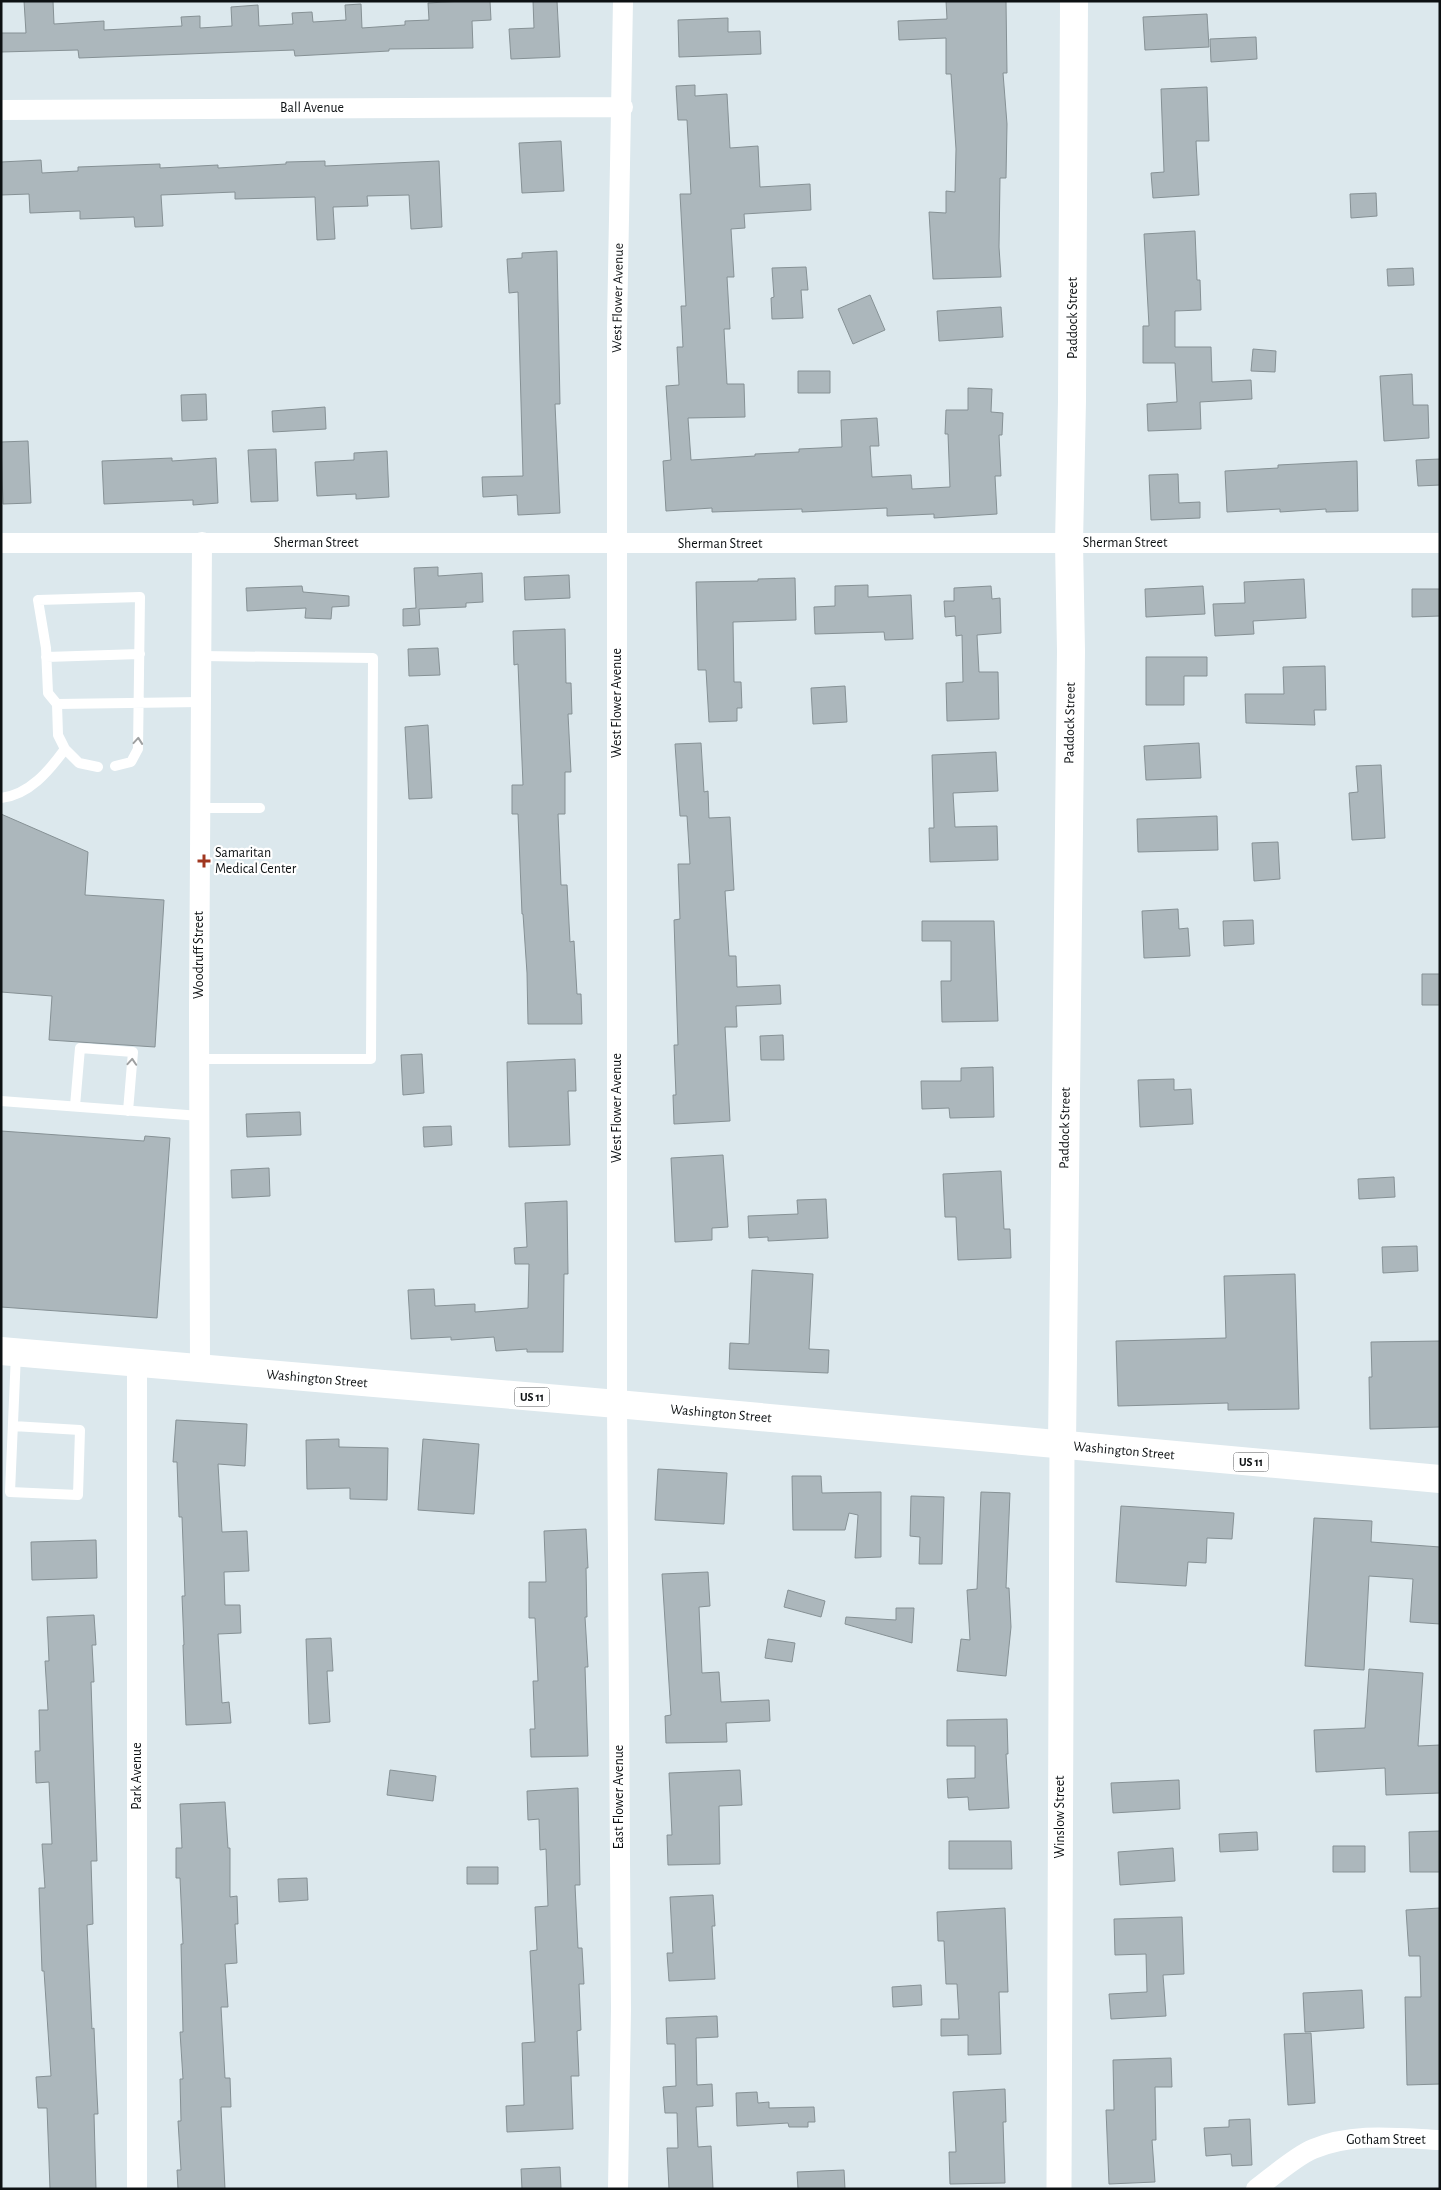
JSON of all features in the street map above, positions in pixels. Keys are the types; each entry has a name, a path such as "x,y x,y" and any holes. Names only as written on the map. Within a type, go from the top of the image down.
{"main road":[{"name":"Paddock Street","path":"1062,1445 1071,651 1069,544 1072,401 1074,1"},
{"name":"Washington Street","path":"8,1352 617,1404 1440,1479"}],"street":[{"name":"West Flower Avenue","path":"617,1404 616,544 624,1"},
{"name":"Ball Avenue","path":"1,110 623,107"},
{"name":"Woodruff Street","path":"200,1368 202,542"},
{"name":"Sherman Street","path":"1,543 1440,543"},
{"name":"Park Avenue","path":"137,1363 137,2189"},
{"name":"East Flower Avenue","path":"617,1404 621,2000 618,2189"},
{"name":"Winslow Street","path":"1059,2189 1062,1445"},
{"name":"Gotham Street","path":"1256,2189 1312,2149 1346,2138 1388,2137 1440,2140"}],"lane":[{"path":"98,767 79,764 65,749 58,736 57,704 48,693 46,657 38,600 140,597 138,749 131,762 115,766"},
{"path":"46,657 140,654"},
{"path":"200,1059 372,1059 373,658 201,656"},
{"path":"57,704 201,702"},
{"path":"1,798 13,796 48,772 65,749"},
{"path":"200,808 260,808"},
{"path":"75,1106 80,1048 133,1052 128,1111"},
{"path":"1,1100 200,1116"},
{"path":"8,1352 13,1426 10,1492 78,1495 80,1430 13,1426"}],"building":[{"path":"24,1 53,1 54,24 104,21 104,30 182,26 181,17 200,16 200,28 232,26 231,7 258,5 259,26 293,24 292,13 312,12 313,22 346,20 345,5 361,4 362,28 405,25 405,21 429,20 428,3 463,1 490,1 491,20 472,21 473,48 389,49 389,51 295,56 294,50 79,58 78,50 1,52 1,33 26,33"},
{"path":"533,1 557,1 560,57 511,59 509,29 534,28"},
{"path":"946,1 1006,1 1007,73 1003,73 1007,124 1006,178 1000,178 999,247 1001,277 933,279 929,212 946,213 946,191 955,192 956,149 951,74 946,74 946,38 899,40 898,21 947,19"},
{"path":"1207,14 1209,47 1145,50 1143,17"},
{"path":"728,18 728,32 760,31 761,54 679,57 678,20"},
{"path":"1256,37 1257,59 1211,62 1210,39"},
{"path":"695,85 695,96 727,94 730,148 758,146 760,187 810,184 811,210 744,214 745,228 731,229 734,277 727,277 730,329 724,329 727,384 744,384 745,417 688,418 691,460 799,452 799,449 842,447 841,420 877,418 879,446 870,446 872,477 911,475 912,489 950,487 948,434 945,434 946,410 968,410 968,388 992,389 991,412 1003,413 1002,435 999,435 1001,476 995,476 997,514 934,518 934,514 887,516 887,508 802,512 802,509 712,512 712,508 666,511 663,461 671,460 666,386 679,385 677,347 683,347 681,306 686,306 680,194 691,194 687,120 678,120 676,86"},
{"path":"1207,87 1209,141 1196,141 1199,195 1153,198 1151,173 1164,172 1161,89"},
{"path":"561,141 564,191 522,193 519,143"},
{"path":"41,160 42,173 78,171 78,167 160,164 160,168 218,165 218,168 286,164 286,162 325,161 325,166 439,161 442,227 411,229 409,195 367,196 368,206 333,207 335,239 317,240 315,197 235,199 235,192 161,195 163,226 135,227 134,217 80,219 80,211 30,213 29,194 1,195 1,162"},
{"path":"1376,193 1377,216 1351,218 1350,194"},
{"path":"1195,231 1197,280 1200,280 1201,310 1175,311 1175,347 1211,347 1212,382 1251,380 1252,399 1200,402 1201,429 1148,431 1147,404 1177,402 1175,363 1143,363 1143,326 1149,326 1144,234"},
{"path":"557,251 560,404 555,404 560,513 518,515 517,495 483,497 482,477 523,476 518,292 509,293 507,259 522,258 522,253"},
{"path":"806,267 808,290 801,290 803,318 772,319 771,298 774,297 772,268"},
{"path":"1413,268 1414,285 1388,286 1387,269"},
{"path":"870,295 885,330 853,344 838,309"},
{"path":"1001,307 1003,337 939,341 937,311"},
{"path":"1253,349 1276,351 1275,372 1251,371"},
{"path":"798,371 830,371 830,393 798,393"},
{"path":"1412,374 1413,405 1428,405 1429,438 1384,441 1380,376"},
{"path":"206,394 207,420 182,421 181,395"},
{"path":"325,407 326,429 273,432 272,411"},
{"path":"28,441 31,503 3,504 1,442"},
{"path":"276,449 278,501 251,502 248,450"},
{"path":"387,451 389,497 356,499 356,494 317,496 315,462 354,460 354,453"},
{"path":"172,458 172,461 216,458 218,503 193,505 193,500 104,504 102,461"},
{"path":"1440,459 1440,485 1418,486 1416,460"},
{"path":"1357,461 1358,511 1326,512 1326,509 1280,512 1280,509 1227,512 1225,471 1278,468 1278,465"},
{"path":"1178,474 1179,503 1200,502 1200,518 1151,520 1149,475"},
{"path":"438,567 438,576 482,573 483,602 466,603 466,607 419,609 420,625 403,626 403,609 416,608 414,568"},
{"path":"569,575 570,598 525,600 524,577"},
{"path":"795,578 796,620 733,622 734,682 741,682 742,708 737,708 737,721 709,722 706,670 698,670 696,582 758,581 758,579"},
{"path":"1304,579 1306,618 1253,621 1254,634 1215,636 1213,604 1245,603 1244,582"},
{"path":"868,585 868,597 911,595 913,639 885,640 884,632 815,634 814,607 835,606 835,586"},
{"path":"302,586 303,592 349,596 349,606 332,607 331,619 305,618 306,608 247,611 246,588"},
{"path":"991,586 992,599 1000,598 1001,633 977,635 979,672 998,672 999,719 947,721 946,683 963,682 962,635 956,636 955,616 945,617 944,601 954,601 954,588"},
{"path":"1203,586 1205,614 1146,617 1145,589"},
{"path":"1412,589 1440,589 1440,616 1412,617"},
{"path":"565,629 566,683 571,683 572,714 568,714 571,772 565,772 565,814 558,814 561,885 567,885 570,942 574,941 577,994 581,994 582,1024 528,1024 518,814 512,814 512,785 523,785 518,664 514,665 513,631"},
{"path":"438,648 440,675 409,676 408,649"},
{"path":"1146,657 1207,657 1207,676 1184,676 1184,705 1146,705"},
{"path":"1325,666 1326,710 1314,710 1315,725 1246,723 1245,694 1284,694 1283,667"},
{"path":"845,686 847,722 813,724 811,688"},
{"path":"428,725 432,798 409,799 405,727"},
{"path":"701,743 704,792 708,791 709,818 730,817 734,890 725,891 729,956 736,956 737,987 780,985 781,1004 736,1006 737,1027 725,1027 730,1121 674,1124 673,1095 676,1095 674,1045 678,1045 674,920 680,919 678,864 690,864 687,816 680,816 675,744"},
{"path":"1199,743 1201,778 1146,780 1144,746"},
{"path":"996,752 998,791 953,793 955,827 997,826 998,860 930,862 929,828 934,828 932,755"},
{"path":"1381,765 1385,838 1352,840 1349,793 1358,792 1356,766"},
{"path":"1,814 88,852 85,895 164,900 155,1047 49,1040 52,996 1,992"},
{"path":"1217,816 1218,850 1138,852 1137,819"},
{"path":"1278,842 1280,879 1254,881 1252,843"},
{"path":"1178,909 1179,929 1188,928 1190,956 1144,958 1142,911"},
{"path":"1253,920 1254,944 1224,946 1223,921"},
{"path":"922,921 994,921 998,1021 942,1022 941,981 951,981 951,941 922,941"},
{"path":"1422,974 1440,974 1440,1005 1422,1005"},
{"path":"783,1035 784,1060 761,1060 760,1036"},
{"path":"422,1054 424,1093 403,1095 401,1055"},
{"path":"575,1059 576,1091 568,1091 570,1145 509,1147 507,1062"},
{"path":"993,1067 994,1117 950,1118 949,1108 922,1109 921,1081 961,1081 961,1068"},
{"path":"1174,1079 1174,1090 1191,1089 1193,1124 1140,1127 1138,1080"},
{"path":"300,1112 301,1135 247,1137 246,1114"},
{"path":"451,1126 452,1145 424,1147 423,1127"},
{"path":"1,1131 144,1141 145,1136 170,1138 157,1318 1,1307"},
{"path":"723,1155 728,1227 712,1228 712,1240 675,1242 671,1158"},
{"path":"269,1168 270,1196 232,1198 231,1170"},
{"path":"1001,1171 1004,1229 1010,1229 1011,1258 958,1260 956,1217 945,1217 943,1174"},
{"path":"1394,1177 1395,1197 1359,1199 1358,1179"},
{"path":"826,1199 828,1238 768,1241 768,1237 749,1238 748,1216 798,1214 797,1200"},
{"path":"567,1201 568,1274 564,1274 563,1352 527,1352 527,1349 496,1351 494,1337 451,1340 451,1337 411,1339 408,1290 434,1289 435,1306 475,1304 475,1312 528,1308 529,1264 515,1264 514,1248 527,1247 525,1203"},
{"path":"1417,1246 1418,1271 1383,1273 1382,1247"},
{"path":"752,1270 813,1274 809,1349 829,1350 828,1373 729,1369 730,1343 749,1344"},
{"path":"1295,1274 1299,1409 1228,1410 1228,1403 1118,1406 1116,1341 1226,1338 1224,1276"},
{"path":"1440,1341 1440,1427 1370,1429 1369,1377 1372,1377 1371,1342"},
{"path":"176,1420 247,1424 245,1466 218,1464 222,1532 247,1531 249,1571 224,1572 225,1605 240,1605 241,1633 218,1634 222,1703 229,1702 231,1723 186,1725 182,1596 185,1596 182,1517 179,1517 177,1462 173,1462"},
{"path":"339,1439 339,1447 388,1448 387,1500 350,1499 350,1488 307,1489 306,1440"},
{"path":"423,1439 479,1444 474,1514 418,1510"},
{"path":"658,1469 727,1473 724,1524 655,1520"},
{"path":"792,1476 821,1476 822,1493 881,1492 881,1557 855,1558 858,1515 849,1513 845,1530 793,1530"},
{"path":"981,1492 1010,1493 1006,1588 1009,1588 1011,1627 1006,1676 957,1671 961,1639 970,1640 967,1590 977,1589"},
{"path":"911,1496 944,1497 942,1564 919,1564 920,1537 910,1536"},
{"path":"1121,1506 1234,1513 1232,1539 1207,1538 1206,1563 1188,1562 1186,1586 1116,1582"},
{"path":"1314,1518 1372,1521 1371,1542 1440,1547 1440,1624 1410,1622 1413,1579 1369,1576 1364,1670 1305,1666"},
{"path":"586,1529 588,1568 586,1568 587,1617 585,1617 588,1667 585,1667 588,1756 531,1757 530,1729 535,1729 533,1681 538,1681 535,1618 529,1618 529,1582 546,1582 544,1531"},
{"path":"96,1540 97,1578 32,1580 31,1542"},
{"path":"708,1572 710,1606 699,1607 702,1673 719,1672 721,1702 769,1700 770,1721 726,1723 727,1742 666,1743 665,1716 671,1715 662,1574"},
{"path":"788,1590 825,1601 821,1617 784,1607"},
{"path":"896,1608 914,1608 912,1643 845,1624 846,1617 896,1620"},
{"path":"94,1615 96,1645 92,1645 94,1682 91,1682 97,1861 91,1861 93,1924 87,1925 98,2114 94,2114 96,2189 50,2189 47,2108 38,2108 36,2077 51,2076 44,1971 42,1971 39,1888 45,1888 42,1844 52,1844 49,1782 36,1783 35,1751 40,1751 39,1710 48,1710 45,1661 49,1661 47,1617"},
{"path":"331,1638 333,1671 327,1671 330,1722 309,1724 306,1639"},
{"path":"768,1639 795,1643 792,1662 765,1658"},
{"path":"1369,1669 1423,1673 1418,1746 1440,1745 1440,1793 1386,1795 1385,1768 1316,1772 1314,1730 1365,1728"},
{"path":"1007,1719 1008,1754 1006,1754 1009,1808 969,1810 968,1797 948,1798 947,1779 975,1778 975,1746 947,1746 947,1720"},
{"path":"390,1770 436,1776 433,1801 387,1795"},
{"path":"740,1770 742,1805 719,1806 720,1864 668,1865 667,1835 672,1835 669,1773"},
{"path":"1179,1780 1180,1809 1113,1813 1111,1783"},
{"path":"578,1788 580,1885 575,1885 578,1948 582,1948 584,1984 579,1984 581,2030 577,2031 579,2076 571,2076 573,2129 507,2132 506,2106 524,2105 522,2043 535,2042 530,1951 537,1950 535,1907 548,1906 546,1849 540,1850 539,1819 528,1820 527,1791"},
{"path":"225,1802 228,1848 230,1848 230,1897 237,1896 238,1924 235,1924 237,1963 225,1964 228,2007 221,2007 225,2078 230,2078 231,2107 221,2107 225,2189 178,2189 177,2170 181,2170 178,2121 181,2121 180,2079 183,2079 180,2032 183,2032 181,1944 183,1944 180,1878 176,1878 176,1848 182,1848 180,1804"},
{"path":"1440,1831 1440,1872 1410,1872 1409,1832"},
{"path":"1257,1832 1258,1850 1220,1852 1219,1834"},
{"path":"949,1841 1011,1841 1012,1869 949,1869"},
{"path":"1333,1846 1365,1846 1365,1872 1333,1872"},
{"path":"1173,1848 1175,1881 1120,1885 1118,1852"},
{"path":"467,1867 498,1867 498,1884 467,1884"},
{"path":"307,1878 308,1900 279,1902 278,1879"},
{"path":"713,1895 715,1926 712,1926 715,1979 669,1981 667,1953 673,1953 670,1897"},
{"path":"1005,1908 1008,1992 999,1992 1001,2054 968,2055 968,2035 941,2036 941,2019 959,2019 957,1984 946,1984 944,1941 938,1941 937,1912"},
{"path":"1440,1908 1440,2084 1407,2085 1405,1997 1421,1997 1420,1956 1409,1956 1406,1910"},
{"path":"1182,1917 1184,1974 1163,1975 1166,2016 1111,2019 1109,1994 1147,1992 1146,1954 1115,1955 1114,1919"},
{"path":"921,1985 922,2005 893,2007 892,1987"},
{"path":"1362,1990 1364,2028 1305,2032 1303,1993"},
{"path":"717,2016 718,2037 696,2038 697,2085 712,2084 713,2106 696,2107 698,2147 711,2146 713,2189 669,2189 667,2148 678,2148 677,2113 665,2113 663,2087 676,2086 675,2044 667,2044 666,2018"},
{"path":"1311,2033 1315,2103 1288,2105 1284,2034"},
{"path":"1171,2058 1172,2087 1155,2087 1156,2140 1152,2140 1155,2182 1109,2184 1106,2110 1114,2110 1113,2060"},
{"path":"1005,2089 1006,2122 1003,2122 1005,2183 950,2184 949,2152 956,2152 953,2092"},
{"path":"757,2092 758,2103 769,2102 769,2108 814,2107 815,2122 808,2122 808,2127 789,2127 788,2123 737,2126 736,2093"},
{"path":"1250,2119 1252,2165 1232,2166 1231,2154 1206,2156 1204,2128 1229,2127 1229,2120"},
{"path":"560,2167 561,2189 522,2189 521,2169"},
{"path":"844,2170 845,2189 798,2189 797,2172"}],"place":[{"name":"Samaritan Medical Center","path":"204,861"}]}
